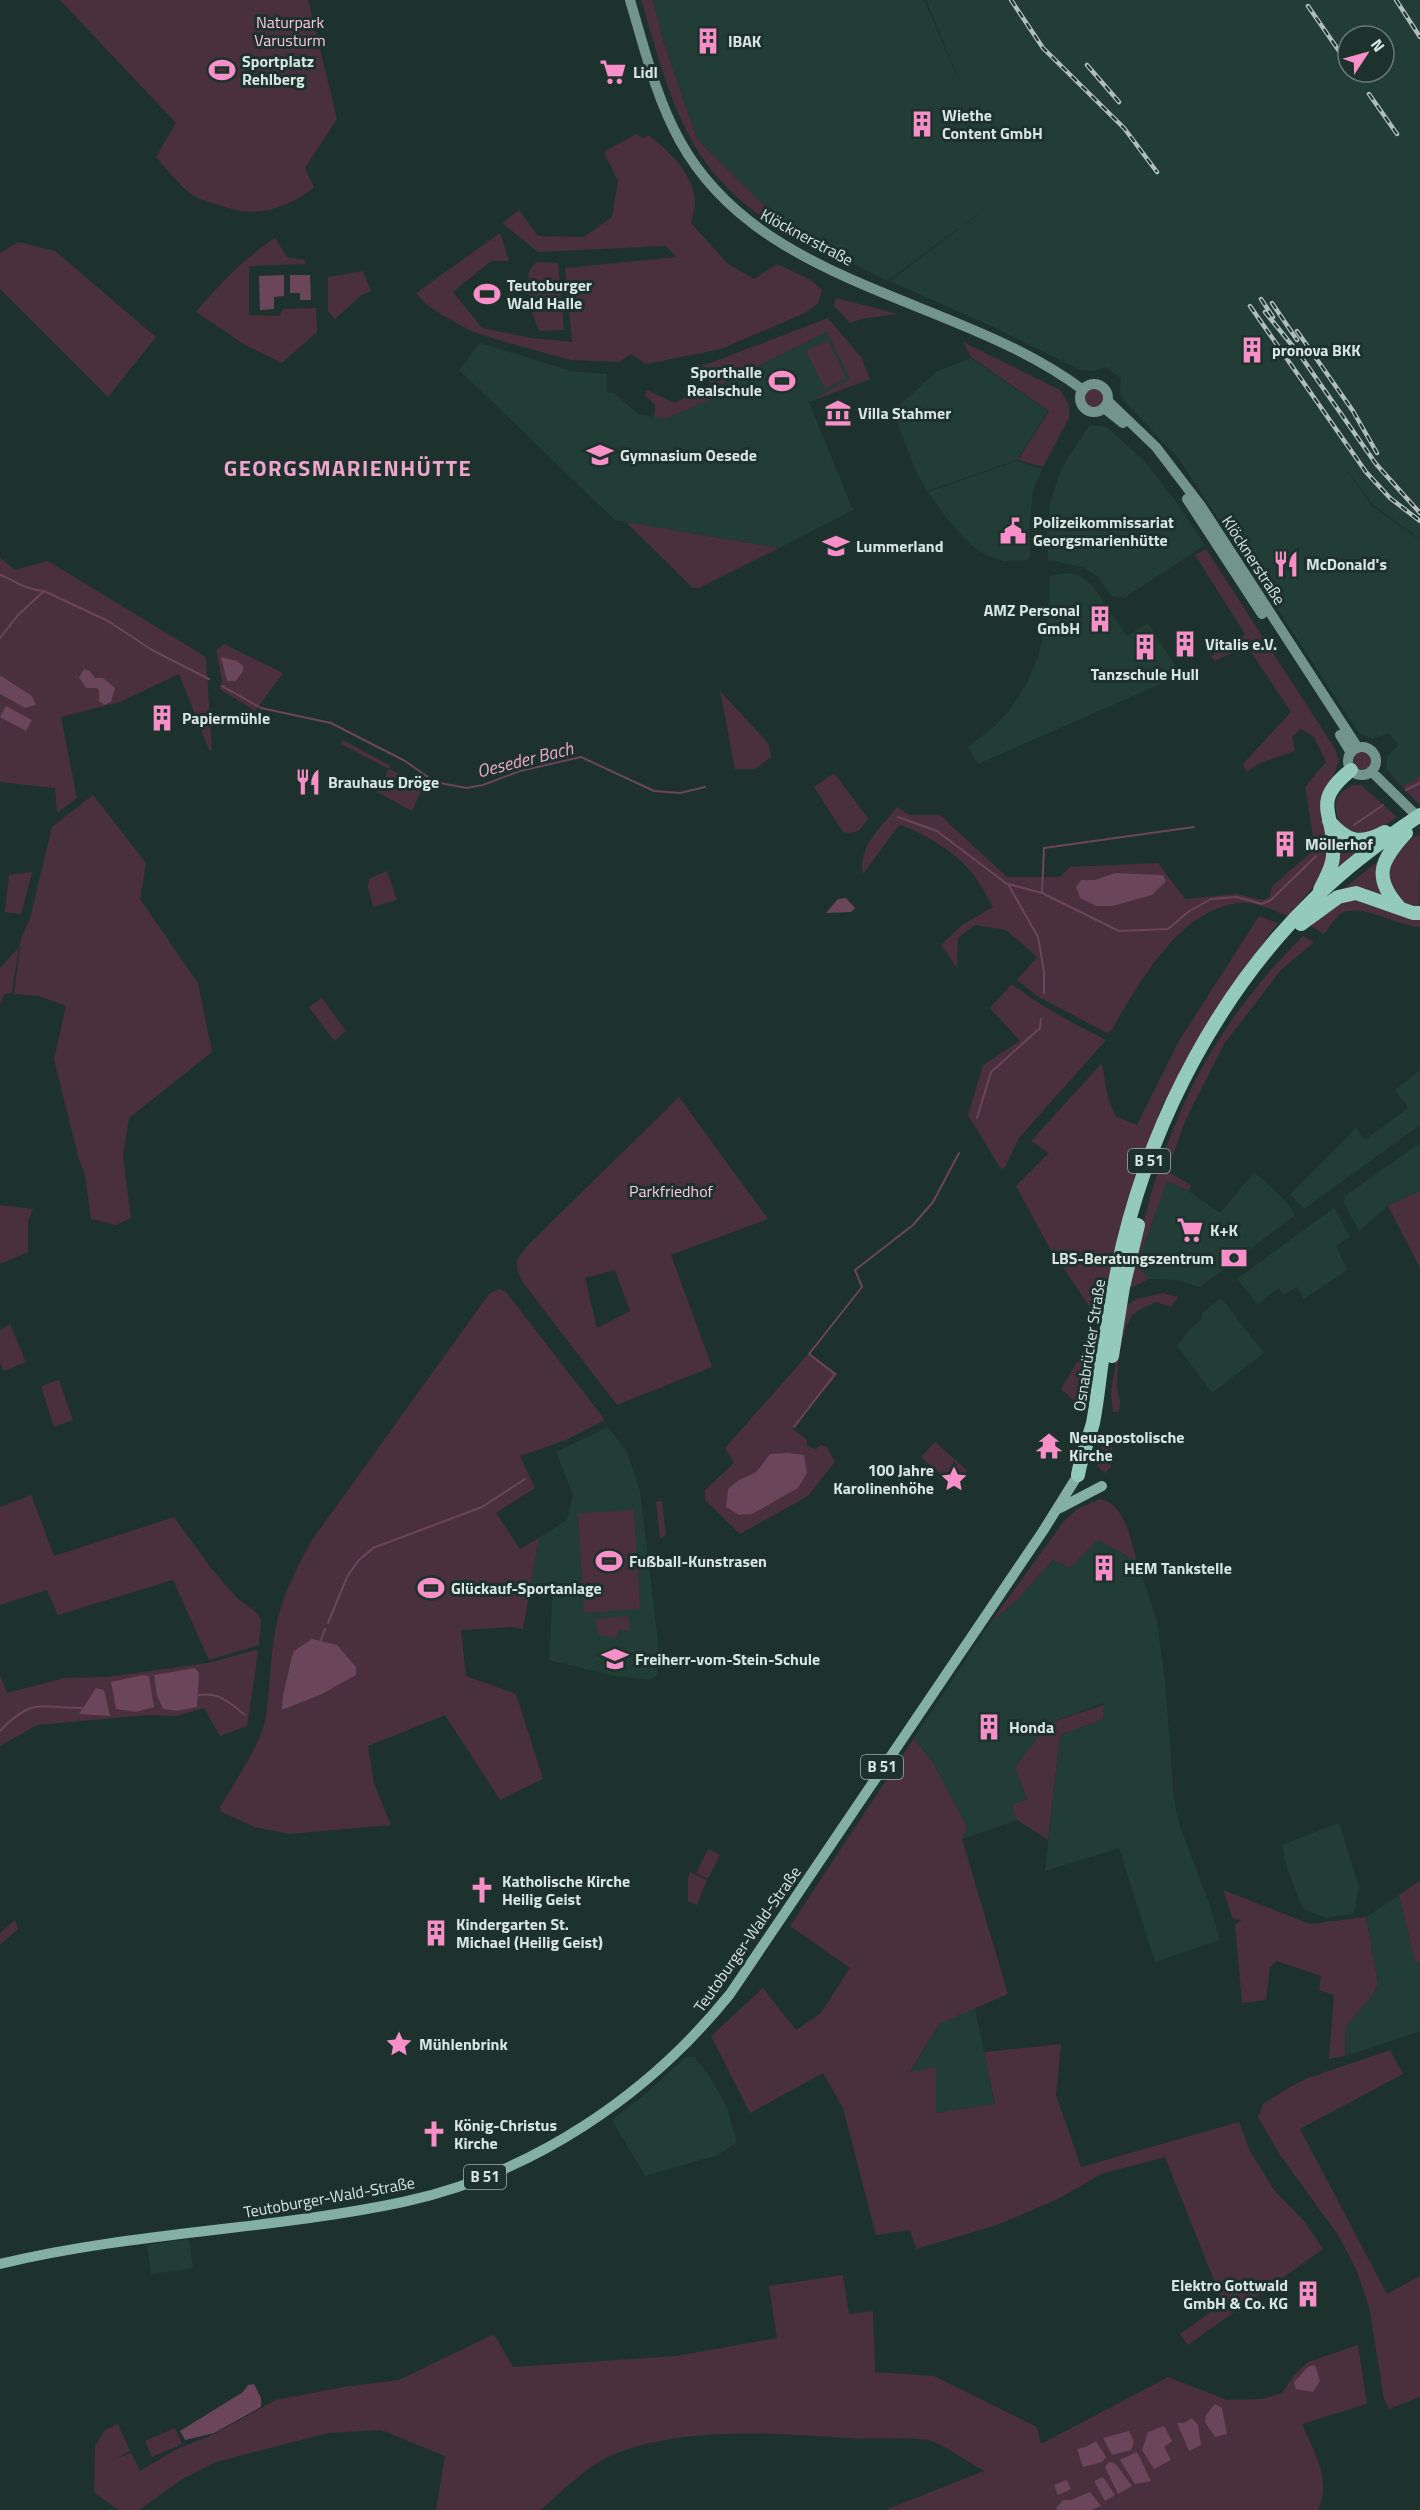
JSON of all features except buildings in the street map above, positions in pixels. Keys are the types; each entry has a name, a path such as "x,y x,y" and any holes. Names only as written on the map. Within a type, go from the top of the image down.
{"highway":[{"path":"1317,895 1332,865 1334,855 1326,807 1332,788 1352,770"},
{"name":"Osnabrücker Straße","path":"1078,1476 1088,1461 1098,1432 1112,1325 1112,1298 1124,1242 1144,1178 1170,1109 1221,1015 1243,980 1293,927 1420,814"},
{"path":"1328,819 1339,832 1356,839 1374,838 1403,831"},
{"name":"Osnabrücker Straße","path":"1112,1325 1142,1205 1177,1110 1215,1038 1317,895 1356,861 1420,821"},
{"path":"1401,909 1388,895 1383,883 1382,870 1403,831"},
{"path":"1293,927 1338,897 1356,892 1401,909 1420,913"}],"main road":[{"name":"Klöcknerstraße","path":"630,0 663,104 681,143 704,177 747,221 779,242 822,265 1043,364 1083,390"},
{"path":"1090,385 1099,385 1106,390 1106,405 1094,412 1086,409 1080,398 1083,390 1090,385"},
{"name":"Klöcknerstraße","path":"1106,405 1163,466 1354,751"},
{"name":"Klöcknerstraße","path":"1106,405 1136,427 1174,469 1241,568 1354,751"},
{"path":"1213,538 1219,541 1238,570 1241,568"},
{"path":"1366,748 1373,753 1376,760 1371,771 1359,774 1352,770 1348,762 1354,751 1366,748"},
{"path":"1371,771 1420,821"},
{"name":"Teutoburger-Wald-Straße","path":"0,2264 118,2242 243,2227 405,2202 472,2182 509,2167 571,2134 609,2110 654,2075 690,2041 730,1994 1058,1509 1078,1476"},
{"path":"1058,1509 1102,1486"}],"shaded area":[{"path":"653,0 924,0 965,94 926,0 1420,0 1420,539 1373,505 1340,461 1372,506 1420,540 1420,776 1402,787 1386,768 1387,757 1398,745 1389,733 1372,739 1359,733 1179,459 1124,401 1120,391 1121,378 1105,367 1094,371 1080,370 989,325 890,281 989,206 887,281 812,242 769,210 697,139 662,37"},
{"path":"284,275 284,296 274,297 274,309 260,310 259,276"},
{"path":"290,275 310,275 311,300 300,300 300,293 290,293"},
{"path":"827,332 851,379 809,402 853,510 779,548 615,520 459,370 480,343 571,371 607,374 607,392 614,393 639,415 667,418 718,386"},
{"path":"971,358 1048,411 1017,460 927,491 916,472 893,411 936,372"},
{"path":"1090,425 1107,427 1143,460 1175,500 1205,545 1124,598 1112,596 1097,576 1083,567 1048,560 1047,537 1050,503 1063,465"},
{"path":"1017,461 1042,469 1033,491 1029,529 1030,557 1027,560 1003,561 982,553 969,543 951,524 928,492"},
{"path":"1067,573 1079,575 1091,584 1127,636 1148,623 1181,675 978,764 968,747 995,726 1012,707 1027,683 1045,631 1050,599 1049,576"},
{"path":"221,657 237,661 243,666 243,671 236,681 227,681"},
{"path":"84,669 90,671 95,678 103,678 115,688 111,702 104,705 99,701 97,688 86,688 79,677"},
{"path":"0,675 32,696 36,705 25,708 0,694"},
{"path":"6,706 32,720 26,731 0,717"},
{"path":"1115,873 1163,875 1166,881 1152,895 1113,906 1096,906 1080,898 1076,887 1081,880 1095,880"},
{"path":"846,898 855,908 851,912 826,913 838,899"},
{"path":"1420,1070 1420,1125 1304,1209 1290,1194 1356,1128 1365,1140 1408,1108 1395,1090"},
{"path":"1420,1143 1420,1191 1388,1206 1359,1231 1344,1203 1345,1196"},
{"path":"1254,1172 1284,1199 1295,1215 1200,1287 1175,1280 1149,1279 1137,1264 1167,1180 1189,1191 1220,1213"},
{"path":"1334,1208 1350,1237 1336,1246 1347,1270 1304,1299 1297,1287 1283,1295 1279,1288 1257,1304 1237,1279"},
{"path":"1221,1298 1264,1353 1212,1393 1177,1346 1192,1327 1201,1320 1203,1312"},
{"path":"608,1427 627,1452 640,1491 658,1642 657,1675 649,1680 610,1675 549,1660 553,1588 530,1587 539,1538 567,1520 573,1495 556,1452"},
{"path":"770,1454 804,1455 807,1473 798,1488 752,1514 739,1515 726,1507 728,1489 739,1480 756,1472"},
{"path":"1098,1540 1137,1561 1157,1622 1165,1681 1174,1798 1179,1824 1209,1903 1220,1940 1155,1962 1119,1848 1045,1871 1060,1735 1103,1719 1104,1703 1049,1723 1015,1767 1027,1799 1012,1805 1017,1820 962,1839 967,1827 934,1764 914,1738 990,1623 1016,1601 1053,1560 1070,1568"},
{"path":"312,1639 337,1645 356,1667 356,1675 320,1695 282,1710 283,1695 294,1651"},
{"path":"195,1668 199,1673 197,1707 177,1711 163,1709 157,1696 154,1675"},
{"path":"142,1675 149,1676 154,1707 136,1712 116,1709 111,1682"},
{"path":"96,1688 104,1690 110,1716 79,1714"},
{"path":"1339,1823 1359,1886 1354,1913 1327,1918 1303,1909 1287,1868 1282,1845"},
{"path":"1399,1895 1415,1963 1420,1962 1420,2031 1345,2056 1346,2026 1371,1997 1378,1984 1366,1917"},
{"path":"975,2008 995,2105 936,2113 910,2073 939,2024"},
{"path":"686,2057 695,2057 712,2080 727,2108 737,2142 718,2155 645,2176 612,2120 649,2091"},
{"path":"189,2239 193,2268 151,2274 147,2245"},
{"path":"1315,2365 1320,2381 1313,2392 1296,2389 1294,2382 1309,2366"},
{"path":"254,2384 261,2398 261,2407 214,2433 185,2440 180,2431 243,2392 248,2385"},
{"path":"1215,2404 1222,2408 1227,2434 1215,2437 1205,2422 1206,2415"},
{"path":"1192,2418 1198,2425 1201,2445 1189,2451 1177,2423 1184,2423"},
{"path":"1164,2426 1172,2441 1164,2447 1171,2460 1154,2469 1142,2450 1148,2432"},
{"path":"1129,2431 1134,2442 1131,2450 1112,2455 1103,2438"},
{"path":"1096,2441 1106,2457 1102,2462 1083,2467 1077,2449"},
{"path":"1137,2452 1151,2481 1135,2484 1120,2460"},
{"path":"1109,2462 1115,2463 1132,2486 1118,2494 1105,2467"},
{"path":"1103,2477 1115,2495 1105,2501 1094,2481"},
{"path":"1067,2480 1071,2489 1058,2495 1054,2485"},
{"path":"1090,2492 1101,2506 1091,2510 1057,2510 1056,2508 1063,2500 1071,2500"}],"green space":[{"name":"Naturpark Varusturm","path":"60,0 308,0 337,119 305,168 314,188 277,208 254,212 228,208 191,194 156,157 176,123"},
{"path":"641,0 653,0 662,37 697,139 769,210 812,242 791,236 741,201 718,177 699,152 672,97"},
{"path":"636,134 644,138 648,135 672,156 686,174 694,194 695,206 691,223 728,264 754,279 777,264 811,280 822,290 818,303 805,313 721,349 646,364 631,354 619,362 571,360 502,341 471,331 442,315 426,304 416,293 500,233 509,261 491,261 453,292 482,328 532,338 572,342 565,268 676,257 666,246 538,252 502,223 519,210 538,236 584,237 612,217 618,181 604,152"},
{"path":"275,238 287,257 305,260 306,264 249,266 249,315 279,316 283,309 316,308 317,332 282,363 245,345 196,312 233,272"},
{"path":"18,242 55,251 156,337 108,397 0,289 0,253"},
{"path":"537,262 558,263 564,330 540,331 534,318 528,283 530,269"},
{"path":"363,271 371,291 360,296 335,319 328,311 328,277"},
{"path":"836,298 898,314 861,319 850,323 834,306"},
{"path":"828,318 861,357 870,379 809,402 850,379 827,332 718,386 713,398 667,418 654,417 655,405 645,395 647,390 674,403 711,385 702,366"},
{"path":"828,340 846,378 825,389 806,351"},
{"path":"963,342 1060,390 1069,405 1069,418 1043,467 1018,460 1049,411 971,357"},
{"path":"1090,389 1098,389 1103,394 1101,405 1090,407 1085,402 1085,394"},
{"path":"626,522 779,548 699,588 693,588"},
{"path":"1206,549 1335,749 1339,762 1323,799 1323,826 1328,842 1327,863 1318,881 1288,916 1264,906 1239,903 1217,909 1197,919 1163,952 1134,992 1111,1031 1107,1033 1037,996 1017,980 1037,957 1006,930 975,925 958,938 957,968 941,945 962,925 993,907 967,867 929,838 899,825 863,874 862,864 867,846 897,807 909,815 940,815 1007,877 1060,877 1070,867 1158,863 1185,899 1237,894 1262,900 1269,897 1273,885 1315,849 1305,787 1326,762 1314,737 1300,729 1292,737 1295,751 1260,763 1247,772 1243,764 1291,712 1247,646 1215,661 1211,656 1245,634 1195,555"},
{"path":"0,558 15,570 48,561 206,657 212,750 209,750 179,674 120,702 61,717 77,798 57,813 55,788 0,782 0,694 25,708 35,705 15,684 0,675"},
{"path":"224,644 283,673 255,711 220,689 222,681 216,650"},
{"path":"720,691 769,744 771,757 755,769 735,769"},
{"path":"343,740 391,766 389,769 341,744"},
{"path":"1363,752 1369,755 1372,761 1369,767 1363,770 1357,767 1354,761 1357,755"},
{"path":"389,769 423,786 412,811 377,792"},
{"path":"834,773 868,818 861,828 852,833 843,832 814,787"},
{"path":"1420,776 1420,804 1419,804 1402,787"},
{"path":"1353,785 1361,785 1397,817 1381,828 1368,833 1355,832 1339,823 1337,800 1342,792"},
{"path":"93,795 146,863 140,899 198,983 212,1052 129,1118 123,1156 131,1218 116,1225 91,1219 85,1175 54,1059 66,1006 39,996 14,994 21,939 30,918 52,827"},
{"path":"1334,832 1372,843 1333,875"},
{"path":"1417,835 1420,837 1419,908 1404,902 1395,894 1390,885 1389,875 1398,854"},
{"path":"1382,858 1386,899 1343,889"},
{"path":"387,871 397,900 373,907 368,887 369,879"},
{"path":"32,872 21,914 5,912 9,875"},
{"path":"1349,898 1420,918 1420,927 1360,911 1342,913 1324,934 1311,926 1324,912"},
{"path":"1259,916 1278,923 1237,978 1161,1108 1118,1239 1106,1305 1101,1309 1090,1307 1049,1247 1016,1186 1049,1153 1031,1141 1102,1063 1108,1098 1115,1116 1137,1125 1179,1041"},
{"path":"1303,936 1314,942 1281,970 1224,1044 1185,1121 1167,1171 1191,1185 1189,1191 1167,1181 1137,1264 1149,1279 1128,1289 1156,1178 1171,1134 1191,1088 1233,1018 1266,976"},
{"path":"19,947 12,993 5,994 0,1005 0,968"},
{"path":"1012,984 1069,1021 1106,1040 1019,1138 1005,1167 1001,1169 968,1115 983,1065 1020,1041 990,1008"},
{"path":"322,998 346,1031 334,1041 309,1007"},
{"name":"Parkfriedhof","path":"679,1097 768,1219 671,1255 712,1367 617,1405 524,1284 517,1262 530,1243","holes":["615,1270 630,1311 597,1328 585,1278"]},
{"path":"1420,1191 1420,1268 1388,1206"},
{"path":"0,1205 33,1209 28,1221 28,1252 0,1264"},
{"path":"499,1289 506,1292 605,1420 566,1440 520,1456 535,1488 496,1513 520,1549 539,1538 523,1629 513,1627 461,1630 466,1676 516,1694 543,1779 500,1800 445,1715 368,1746 374,1784 391,1825 289,1834 255,1827 221,1812 220,1807 246,1765 265,1721 277,1621 303,1556 312,1540 489,1294","holes":["292,1656 320,1695 283,1710 283,1695"]},
{"path":"1163,1293 1178,1297 1171,1307 1156,1302 1137,1312 1128,1322 1120,1349 1117,1385 1119,1408 1118,1412 1113,1412 1111,1394 1124,1307 1137,1299"},
{"path":"1103,1323 1086,1412 1061,1389"},
{"path":"10,1324 26,1362 4,1371 0,1363 0,1330"},
{"path":"809,1353 838,1374 792,1428 807,1440 807,1446 816,1449 821,1445 827,1447 835,1462 808,1496 740,1534 705,1500 705,1490 734,1463 725,1448","holes":["770,1454 739,1515 739,1480 756,1472"]},
{"path":"59,1380 73,1420 54,1427 41,1386"},
{"path":"1105,1441 1112,1442 1111,1467 1105,1473 1097,1466 1099,1452"},
{"path":"935,1442 968,1471 954,1486 921,1457"},
{"path":"31,1495 54,1556 174,1517 211,1568 236,1597 258,1614 261,1621 259,1645 209,1660 173,1580 58,1615 47,1590 0,1605 0,1507"},
{"path":"1100,1499 1109,1502 1121,1515 1137,1561 1098,1540 1070,1568 1053,1560 1016,1601 990,1623 1064,1521 1077,1509"},
{"path":"662,1501 666,1535 660,1539 656,1502"},
{"name":"Fußball-Kunstrasen","path":"634,1510 640,1609 584,1613 578,1513"},
{"path":"628,1616 630,1631 620,1629 616,1638 598,1635 595,1619"},
{"path":"256,1650 258,1652 247,1726 220,1736 204,1708 177,1716 147,1715 37,1725 0,1746 0,1675 7,1693 64,1678 106,1677 208,1663"},
{"path":"1104,1705 1103,1719 1060,1735 1048,1840 1017,1820 1012,1805 1027,1799 1015,1767 1049,1723"},
{"path":"914,1738 934,1764 967,1827 962,1839 1008,1994 939,2024 910,2072 936,2067 936,2113 995,2104 984,2052 1061,2044 1056,2095 1081,2167 1239,2122 1250,2151 1274,2190 1305,2222 1323,2249 1188,2345 1180,2334 1223,2303 1165,2157 1101,2174 1058,2199 997,2225 916,2249 910,2230 876,2235 843,2108 823,2073 750,2113 711,2036 763,1988 796,2030 820,2014 850,1968 790,1926"},
{"path":"708,1849 720,1855 708,1879 696,1873"},
{"path":"690,1872 707,1880 697,1905 688,1901"},
{"path":"1420,1881 1420,1962 1415,1963 1399,1895"},
{"path":"1223,1890 1310,1924 1366,1917 1378,1984 1371,1997 1346,2026 1345,2056 1329,2059 1334,1995 1319,1990 1321,1976 1277,1961 1270,1967 1266,2000 1242,2003 1235,1924 1242,1920 1233,1919"},
{"path":"15,1920 18,1929 0,1945 0,1933"},
{"path":"1390,2050 1403,2074 1300,2129 1387,2294 1420,2276 1420,2397 1389,2409 1384,2399 1369,2307 1356,2269 1338,2235 1280,2155 1258,2117 1263,2104 1290,2087 1308,2078"},
{"path":"843,2275 849,2314 873,2311 875,2372 934,2376 1037,2427 1041,2444 1168,2377 1227,2400 1262,2399 1282,2393 1295,2374 1308,2362 1358,2345 1367,2404 1302,2424 1320,2466 1323,2488 1318,2510 885,2510 984,2471 948,2449 928,2440 762,2434 674,2438 617,2453 587,2470 541,2510 436,2510 445,2456 381,2430 328,2433 216,2462 181,2480 139,2510 118,2510 94,2492 95,2446 105,2430 118,2424 130,2451 117,2458 131,2453 140,2471 175,2450 214,2434 276,2400 343,2387 399,2380 494,2334 513,2367 676,2356 777,2338 769,2286"},
{"path":"175,2428 182,2444 152,2457 145,2441"}],"waterway":[{"name":"Oeseder Bach","path":"0,575 26,587 44,591"},
{"name":"Oeseder Bach","path":"0,638 18,615 44,591 108,621 152,650 209,679"},
{"name":"Oeseder Bach","path":"222,686 261,708 331,723 405,761 435,782 466,788 483,785 520,771 581,757 654,791 680,793 705,787"},
{"path":"1406,790 1420,783"},
{"path":"1354,825 1383,805"},
{"name":"Oeseder Bach","path":"898,817 937,831 1007,884"},
{"path":"1042,892 1044,848 1194,827"},
{"path":"1044,993 1044,972 1038,937 1008,884 1042,893 1119,931 1168,929 1188,912 1211,899 1237,897 1262,904 1271,900 1316,856"},
{"path":"977,1118 991,1072 1040,1028 1041,1019"},
{"path":"794,1427 835,1374 809,1354 862,1287 855,1270 913,1225 933,1202 959,1153"},
{"path":"328,1623 347,1577 358,1561 373,1548 482,1507 525,1479"},
{"path":"321,1640 325,1629"},
{"path":"199,1695 219,1697 245,1715"},
{"path":"0,1731 20,1713 29,1709 46,1706 83,1708"}],"railway":[{"path":"1011,0 1043,48 1124,128 1157,172"},
{"path":"1396,0 1420,37"},
{"path":"1308,6 1336,47"},
{"path":"1087,65 1119,102"},
{"path":"1369,94 1397,134"},
{"path":"1261,299 1273,317"},
{"path":"1272,303 1297,340"},
{"path":"1250,306 1366,472 1390,498 1420,521"},
{"path":"1265,312 1300,355 1376,464 1420,513"},
{"path":"1297,331 1353,411 1377,453"}],"place":[{"name":"IBAK","path":"708,41"},
{"name":"Sportplatz Rehlberg","path":"222,70"},
{"name":"Lidl","path":"613,72"},
{"name":"Wiethe Content GmbH","path":"922,124"},
{"name":"Teutoburger Wald Halle","path":"487,294"},
{"name":"pronova BKK","path":"1252,350"},
{"name":"Sporthalle Realschule","path":"782,381"},
{"name":"Villa Stahmer","path":"838,413"},
{"name":"Gymnasium Oesede","path":"600,455"},
{"name":"Polizeikommissariat Georgsmarienhütte","path":"1013,531"},
{"name":"Lummerland","path":"836,546"},
{"name":"McDonald's","path":"1286,564"},
{"name":"AMZ Personal GmbH","path":"1100,619"},
{"name":"Vitalis e.V.","path":"1185,644"},
{"name":"Tanzschule Hull","path":"1145,647"},
{"name":"Papiermühle","path":"162,718"},
{"name":"Brauhaus Dröge","path":"308,782"},
{"name":"Möllerhof","path":"1285,844"},
{"name":"K+K","path":"1190,1230"},
{"name":"LBS-Beratungszentrum","path":"1234,1258"},
{"name":"Neuapostolische Kirche","path":"1049,1446"},
{"name":"100 Jahre Karolinenhöhe","path":"954,1479"},
{"name":"Fußball-Kunstrasen","path":"609,1561"},
{"name":"HEM Tankstelle","path":"1104,1568"},
{"name":"Glückauf-Sportanlage","path":"431,1588"},
{"name":"Freiherr-vom-Stein-Schule","path":"615,1659"},
{"name":"Honda","path":"989,1727"},
{"name":"Katholische Kirche Heilig Geist","path":"482,1890"},
{"name":"Kindergarten St. Michael (Heilig Geist)","path":"436,1933"},
{"name":"Mühlenbrink","path":"399,2044"},
{"name":"König-Christus Kirche","path":"434,2134"},
{"name":"Elektro Gottwald GmbH & Co. KG","path":"1308,2294"}],"district":[{"name":"GEORGSMARIENHÜTTE","path":"348,468"}]}
